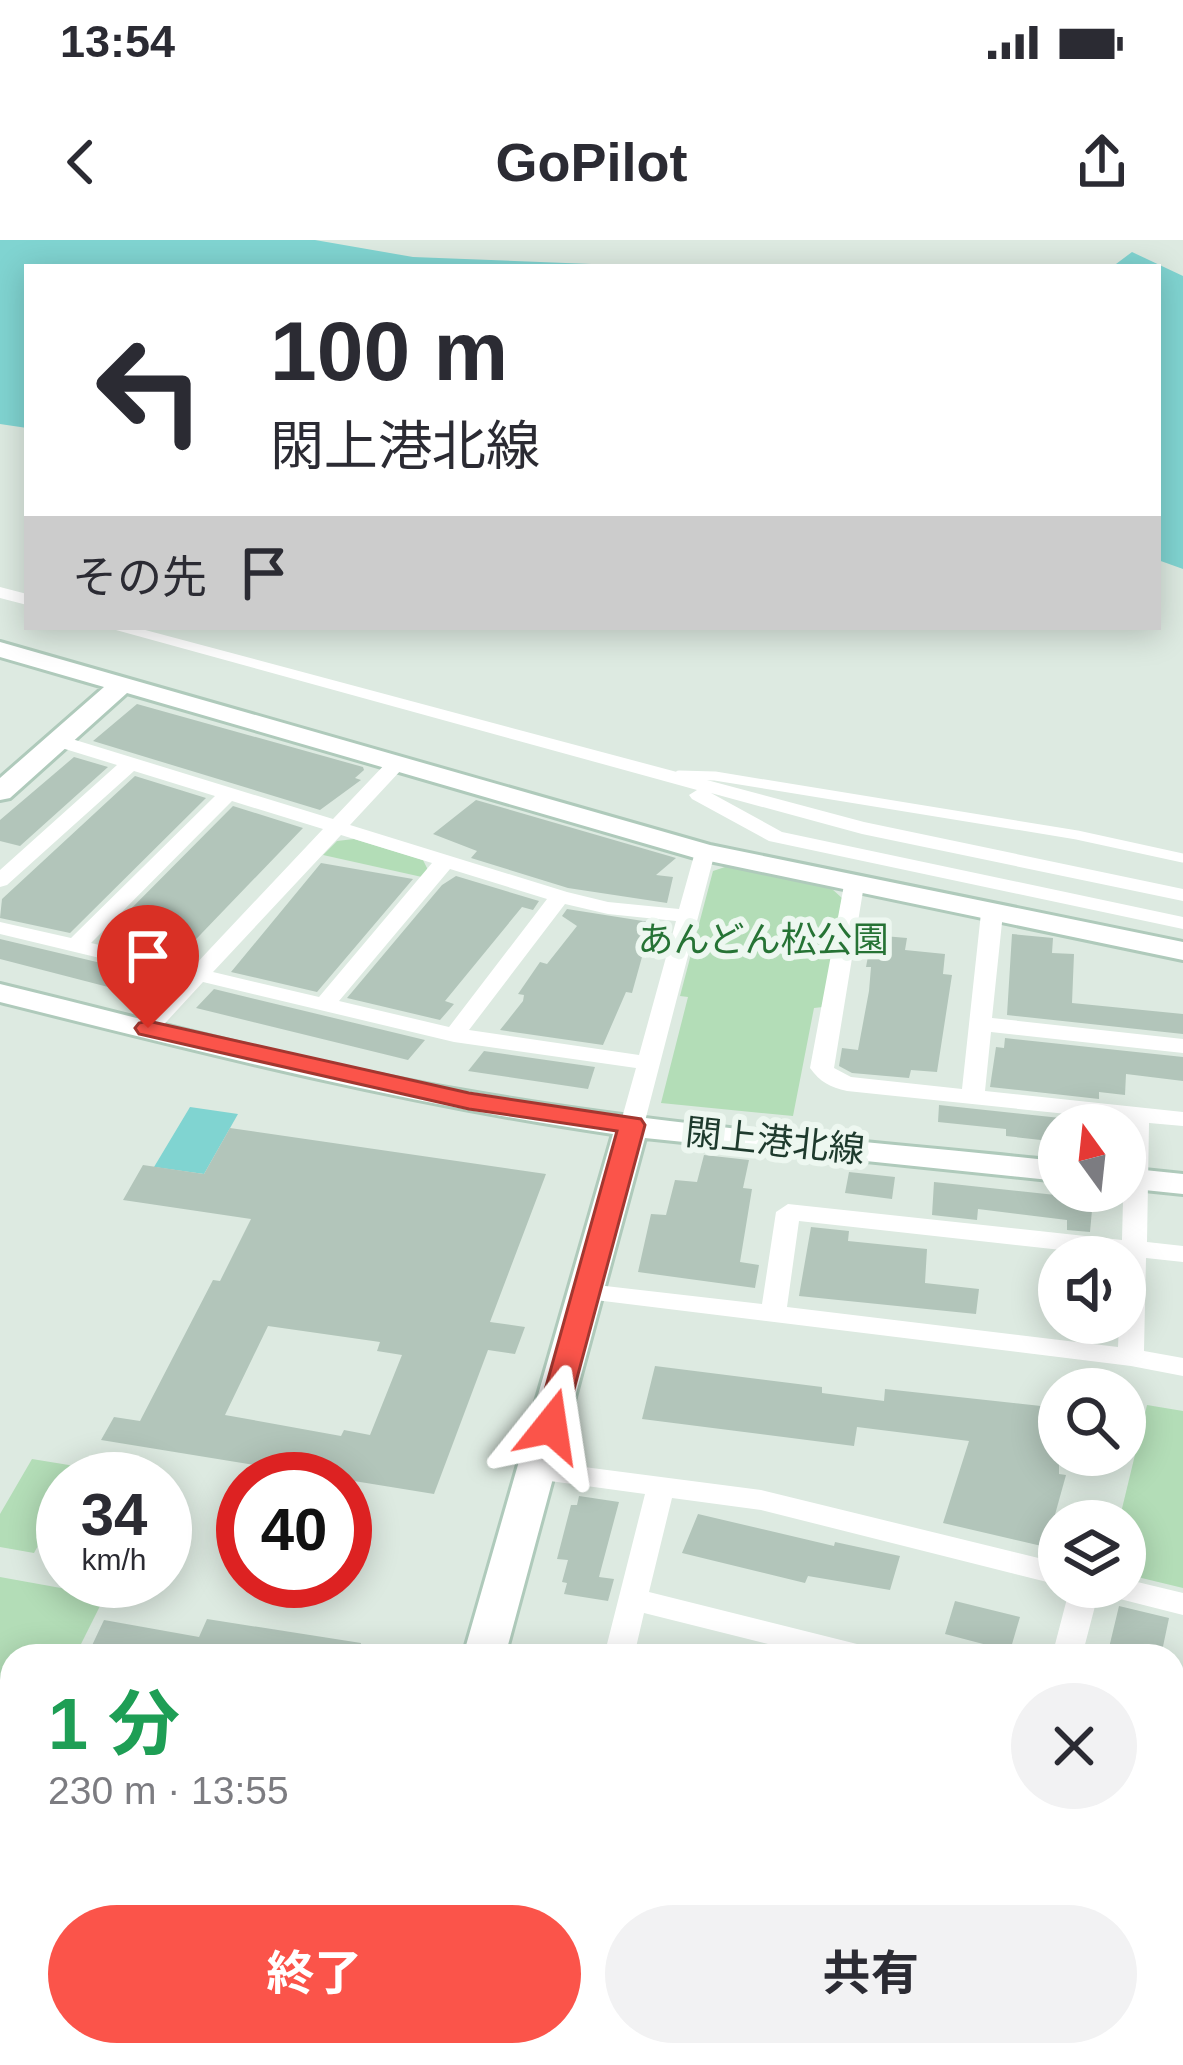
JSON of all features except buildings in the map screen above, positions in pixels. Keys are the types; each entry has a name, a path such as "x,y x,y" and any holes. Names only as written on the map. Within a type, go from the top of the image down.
{"street":[{"path":"125,630 862,828 1183,895"},
{"path":"0,649 705,852 1183,951"},
{"path":"0,792 121,685"},
{"path":"59,741 560,896 608,908 688,916"},
{"path":"0,880 130,764"},
{"path":"148,1028 395,765"},
{"path":"660,775 776,837 1183,923"},
{"path":"76,946 228,794"},
{"path":"488,1644 588,1292 705,852"},
{"path":"323,1006 446,860"},
{"path":"854,885 822,1068 847,1084 1041,1104"},
{"path":"454,1035 560,896"},
{"path":"973,1097 992,914"},
{"path":"0,928 454,1035 649,1063"},
{"name":"閖上港北線","path":"0,993 449,1097 632,1125 1038,1169"},
{"path":"981,1024 1183,1046"},
{"path":"1146,1115 1183,1119"},
{"path":"1146,1180 1183,1184"},
{"path":"773,1314 788,1212 1038,1239"},
{"path":"1146,1250 1183,1254"},
{"path":"588,1292 1183,1367"},
{"path":"1131,1344 1131,1357"},
{"path":"538,1471 761,1500 1038,1569"},
{"path":"622,1644 662,1486"},
{"path":"1146,1595 1183,1604"},
{"path":"633,1600 813,1644"},
{"path":"1069,1644 1079,1608"}],"lane":[{"path":"660,775 716,776 1183,858"}],"green space":[{"path":"354,839 423,860 428,870 422,877 323,855 337,841"},
{"name":"あんどん松公園","path":"728,866 832,889 842,898 823,1007 814,1008 793,1116 661,1103 688,997 680,996 713,871"},
{"path":"1147,1405 1183,1411 1183,1588 1146,1579 1146,1500 1124,1500 1130,1476 1146,1476"},
{"path":"32,1459 36,1460 34,1553 0,1547 0,1514"},
{"path":"0,1577 36,1584 36,1608 99,1608 81,1644 0,1644"}],"water":[{"path":"0,240 315,240 413,257 592,264 24,264 24,428 0,424"},
{"path":"1132,252 1158,264 1116,264"},
{"path":"1161,266 1183,276 1183,569 1161,561"},
{"path":"190,1107 238,1114 204,1174 154,1167"}],"route":[{"path":"148,1028 469,1101 632,1125 551,1426"}]}
